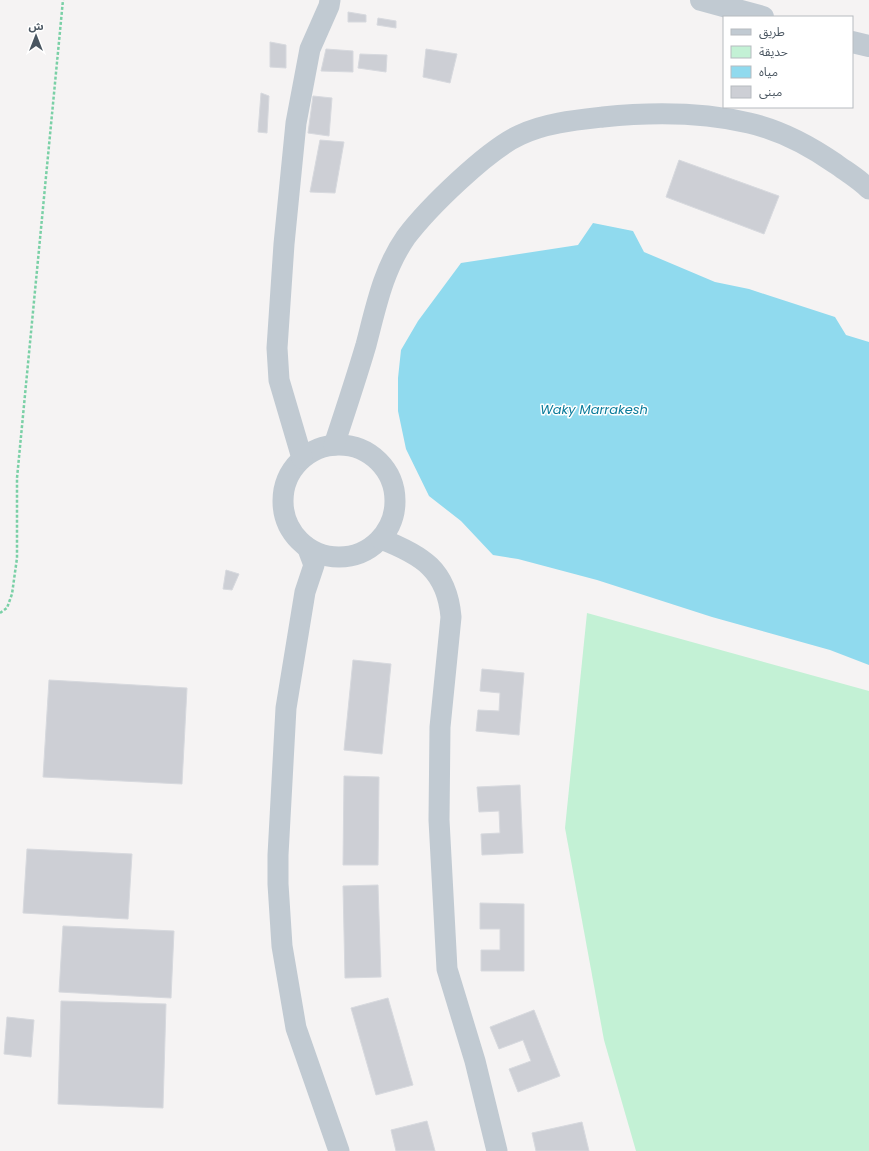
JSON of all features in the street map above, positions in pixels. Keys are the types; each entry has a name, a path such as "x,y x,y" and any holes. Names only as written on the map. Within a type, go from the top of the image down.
{"street":[{"path":"302,458 278,380 278,341 284,244 296,123 310,49 329,6 330,0"},
{"path":"701,0 759,16"},
{"path":"853,42 869,46"},
{"path":"334,445 366,346 381,288 393,258 422,217 457,183 485,159 518,136 531,130 572,120 640,113 696,115 748,123 779,132 820,154 869,189"},
{"path":"334,445 354,447 371,455 385,468 394,485 396,504 392,523 381,539 369,550 355,556 339,558 323,556 308,549 292,533 286,522 282,505 284,488 288,477 302,458 317,449 334,445"},
{"path":"381,539 409,550 430,566 445,585 450,603 451,623 440,727 439,820 447,970 475,1061 498,1151"},
{"path":"308,549 314,566 305,592 286,708 278,855 278,884 282,946 296,1028 339,1151"}],"path":[{"path":"0,613 7,608 12,594 17,558 17,478 63,0"}],"green space":[{"path":"587,613 869,691 869,1151 636,1151 604,1040 565,828"}],"water":[{"name":"Waky Marrakesh","path":"593,223 633,231 644,252 715,282 749,289 835,317 846,335 869,342 869,665 830,650 712,617 597,580 518,559 493,555 461,521 429,496 406,449 398,411 398,378 401,350 418,321 461,263 578,245"}],"building":[{"path":"348,12 366,15 366,22 348,22"},
{"path":"378,18 396,21 396,28 377,25"},
{"path":"270,42 286,45 286,68 270,67"},
{"path":"326,49 353,51 353,72 321,71"},
{"path":"426,49 457,54 450,83 423,77"},
{"path":"360,54 387,55 386,72 358,68"},
{"path":"261,93 269,96 267,133 258,132"},
{"path":"313,96 332,98 329,136 308,133"},
{"path":"320,140 344,142 335,193 310,192"},
{"path":"679,160 779,196 764,234 666,197"},
{"path":"226,570 239,574 232,590 223,589"},
{"path":"353,660 391,664 382,754 344,750"},
{"path":"482,669 524,673 519,735 476,731 478,710 499,711 500,693 480,691"},
{"path":"49,680 187,688 182,784 43,777"},
{"path":"344,776 379,777 378,865 343,865"},
{"path":"520,785 523,853 482,855 481,834 500,833 499,811 479,812 477,787"},
{"path":"27,849 132,854 128,919 23,913"},
{"path":"378,885 381,977 345,978 343,886"},
{"path":"480,903 524,904 524,971 481,971 481,950 500,950 500,929 480,929"},
{"path":"63,926 174,931 171,998 59,992"},
{"path":"388,998 413,1085 376,1095 351,1008"},
{"path":"61,1001 166,1004 163,1108 58,1104"},
{"path":"534,1010 560,1076 518,1092 509,1069 531,1061 523,1040 499,1049 490,1027"},
{"path":"7,1017 34,1020 31,1057 4,1054"},
{"path":"427,1121 435,1151 396,1151 391,1130"},
{"path":"582,1122 589,1151 536,1151 532,1133"}]}
